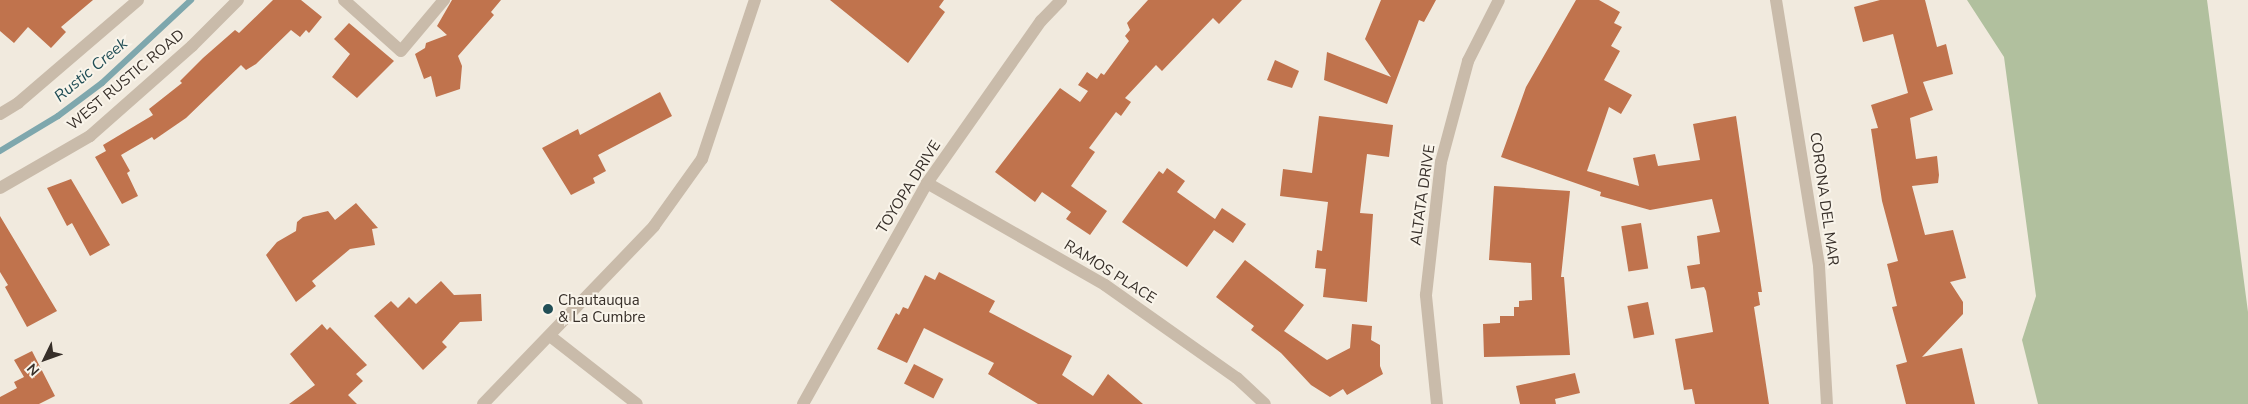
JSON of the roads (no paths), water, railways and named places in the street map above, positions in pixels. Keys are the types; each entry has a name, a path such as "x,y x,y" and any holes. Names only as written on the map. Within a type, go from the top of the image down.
{"street":[{"path":"0,114 18,103 138,0"},
{"name":"WEST RUSTIC ROAD","path":"0,188 90,136 192,46 238,0"},
{"path":"344,0 401,51 444,0"},
{"path":"482,404 550,336 654,226 702,159 756,0"},
{"name":"TOYOPA DRIVE","path":"802,404 927,183 1041,21 1061,0"},
{"name":"ALTATA DRIVE","path":"1437,404 1426,295 1441,162 1468,61 1499,0"},
{"name":"CORONA DEL MAR","path":"1776,0 1819,266 1828,404"},
{"name":"RAMOS PLACE","path":"927,183 1105,285 1237,378 1265,404"},
{"path":"550,336 637,404"}],"waterway":[{"name":"Rustic Creek","path":"0,151 58,116 102,83 191,0"}],"place":[{"name":"Chautauqua & La Cumbre","path":"548,309"}]}
